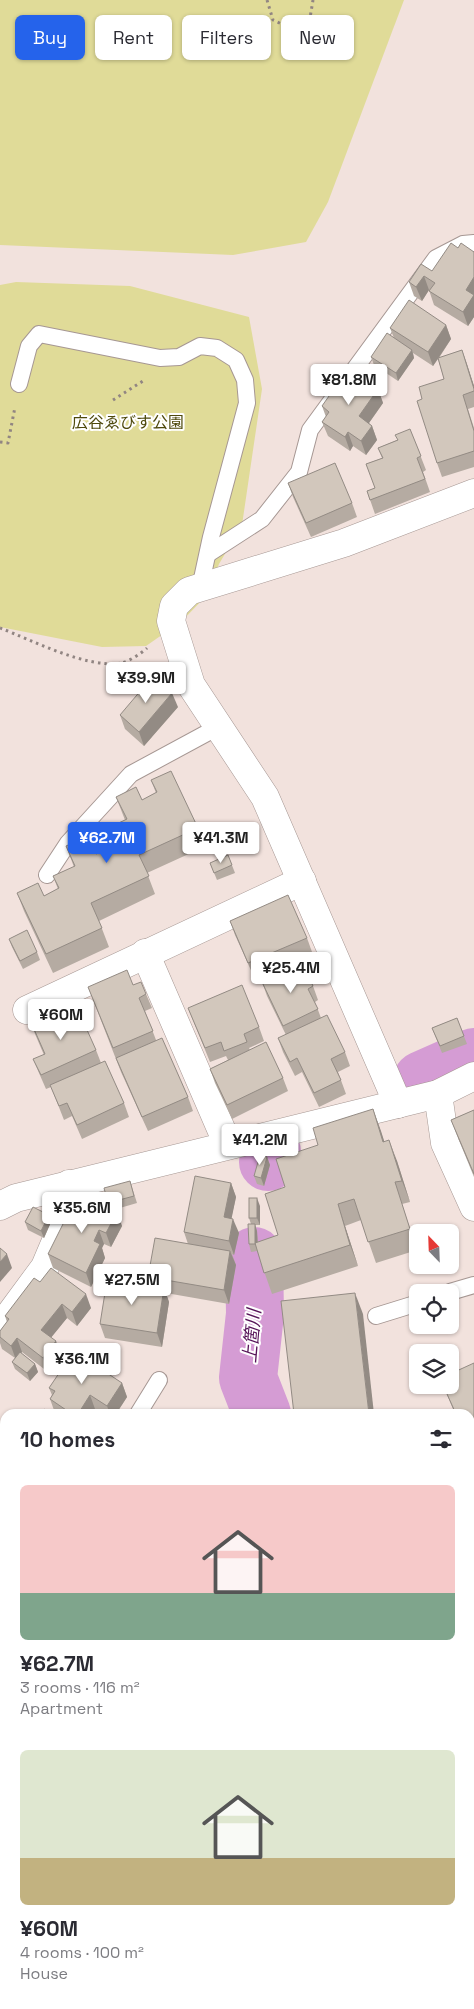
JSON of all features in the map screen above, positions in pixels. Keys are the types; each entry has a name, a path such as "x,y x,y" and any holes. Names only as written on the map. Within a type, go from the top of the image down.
{"street":[{"path":"398,1104 265,797 191,685 170,621 174,606 189,591 344,543 474,493"},
{"path":"27,1010 302,881"},
{"path":"146,953 228,1145"},
{"path":"0,1206 16,1198 70,1184 438,1094 474,1076"},
{"path":"438,1094 445,1143 474,1207"},
{"path":"0,1328 45,1267 70,1208 70,1184"}],"lane":[{"path":"208,554 262,519 298,472 310,430 436,258 463,244 474,243"},
{"path":"19,384 29,346 40,334 160,358 179,357 200,346 217,348 236,360 245,380 247,403 211,537 200,588"},
{"path":"47,875 68,843 131,774 218,727"},
{"path":"459,1289 474,1285"},
{"path":"376,1316 409,1306"},
{"path":"141,1409 159,1380"}],"path":[{"path":"267,0 273,20 290,28 310,18 313,0"},
{"path":"0,628 52,650 99,663 122,663 145,650 170,621"}],"green space":[{"path":"0,0 404,0 328,202 306,242 233,255 0,245"},
{"name":"広谷ゑびす公園","path":"16,282 130,286 249,317 262,389 242,525 219,564 207,595 182,621 146,646 102,647 0,627 0,285"}],"building":[{"path":"451,243 458,248 461,243 474,252 474,277 466,290 474,295 463,312 429,291 435,283 424,276 416,287 409,282 421,264 432,271"},
{"path":"409,300 446,325 428,352 390,328"},
{"path":"387,333 412,350 396,373 371,357"},
{"path":"462,350 474,389 474,391 463,395 474,431 474,451 437,463 417,401 422,399 419,387 444,379 438,358"},
{"path":"348,369 378,389 359,416 372,426 361,441 348,432 345,437 322,422 329,412 322,406"},
{"path":"410,429 421,456 417,458 425,479 370,500 367,491 375,488 366,464 383,458 378,448 398,440 395,435"},
{"path":"335,463 352,503 306,523 288,483"},
{"path":"153,676 172,693 139,732 120,715"},
{"path":"171,771 198,828 139,855 149,876 91,903 102,928 46,954 17,893 38,883 44,896 59,888 53,876 75,866 66,846 87,836 96,854 112,847 104,830 127,819 116,797 136,787 142,800 157,792 151,780"},
{"path":"228,855 232,865 214,873 210,863"},
{"path":"288,895 307,938 248,963 230,921"},
{"path":"27,930 37,952 20,961 9,939"},
{"path":"302,963 313,986 308,989 318,1009 283,1026 262,982"},
{"path":"127,970 133,985 141,982 146,994 139,998 153,1031 113,1048 88,987"},
{"path":"242,985 259,1027 244,1034 247,1042 224,1051 221,1042 205,1048 188,1008"},
{"path":"50,1011 55,1022 79,1012 96,1050 41,1075 33,1059 45,1054 30,1020"},
{"path":"327,1015 345,1052 331,1059 341,1080 314,1093 297,1058 290,1062 278,1038"},
{"path":"457,1018 464,1036 440,1046 432,1028"},
{"path":"162,1038 188,1097 142,1117 116,1058"},
{"path":"266,1042 283,1078 227,1105 210,1069"},
{"path":"105,1061 124,1103 77,1125 67,1103 59,1106 50,1085"},
{"path":"373,1109 383,1142 389,1140 402,1181 395,1182 409,1229 368,1242 354,1199 338,1204 350,1245 264,1273 255,1243 278,1235 265,1194 285,1187 276,1159 318,1145 313,1128"},
{"path":"474,1110 474,1174 451,1120"},
{"path":"260,1155 267,1157 261,1178 254,1176"},
{"path":"195,1176 231,1183 224,1217 233,1219 229,1241 184,1232"},
{"path":"130,1181 134,1196 108,1203 104,1188"},
{"path":"76,1198 92,1206 94,1201 117,1212 106,1233 99,1230 94,1241 100,1244 86,1273 48,1254"},
{"path":"249,1198 257,1198 257,1218 249,1218"},
{"path":"33,1207 49,1215 41,1231 25,1222"},
{"path":"248,1224 255,1224 255,1244 249,1244"},
{"path":"155,1238 230,1251 224,1290 148,1277"},
{"path":"0,1248 7,1254 0,1262"},
{"path":"51,1268 86,1294 72,1312 62,1304 41,1330 56,1341 43,1358 17,1338 11,1346 0,1337 0,1331 9,1319 5,1316 34,1278 40,1282"},
{"path":"107,1280 164,1288 157,1333 100,1324"},
{"path":"355,1293 368,1409 293,1409 281,1301"},
{"path":"74,1351 122,1383 107,1406 90,1395 81,1409 65,1409 50,1399 55,1391 49,1388"},
{"path":"20,1352 35,1364 27,1373 12,1362"},
{"path":"474,1363 474,1409 454,1409 447,1394 459,1394 459,1370"}],"waterway":[{"name":"上箇川","path":"422,1080 474,1057"},
{"name":"上箇川","path":"268,1162 272,1152"},
{"name":"上箇川","path":"254,1256 255,1314 248,1378 260,1409"}]}
